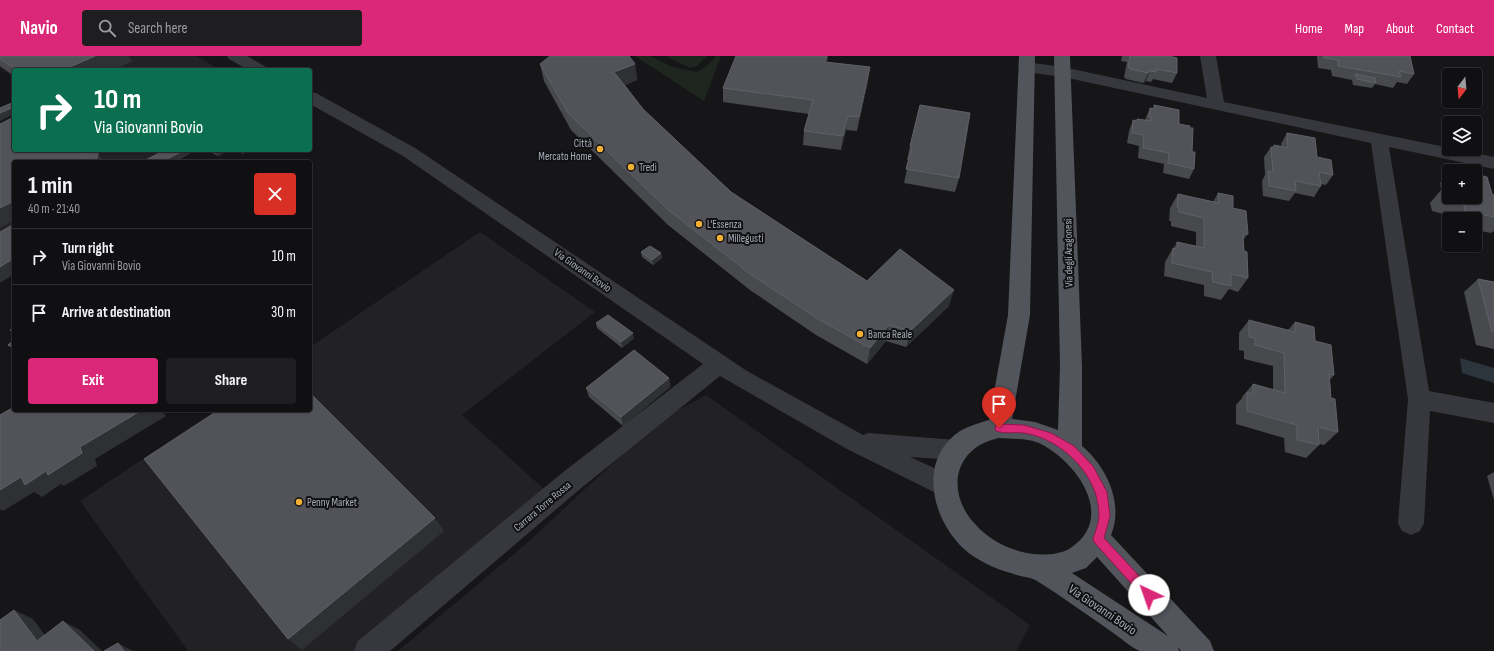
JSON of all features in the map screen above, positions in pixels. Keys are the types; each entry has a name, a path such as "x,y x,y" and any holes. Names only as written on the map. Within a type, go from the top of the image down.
{"main road":[{"path":"999,428 1020,315 1027,62"},
{"name":"Via degli Aragonesi","path":"1063,64 1071,366 1070,450"},
{"name":"Via Giovanni Bovio","path":"999,428 1024,429 1048,436 1070,450 1089,469 1102,492 1104,516 1098,539 1089,550 1076,560 1060,566 1041,568 1013,564 986,551 964,532 950,509 944,486 947,466 956,450 982,432 999,428"},
{"path":"1098,539 1200,651"},
{"name":"Via Giovanni Bovio","path":"1041,568 1165,651"}],"street":[{"path":"235,56 256,68"},
{"path":"1208,56 1216,105"},
{"path":"1027,62 1063,64 1216,105 1494,163"},
{"name":"Via Giovanni Bovio","path":"312,98 409,152 729,371 855,442 944,486"},
{"path":"1379,139 1419,400 1411,523"},
{"name":"Carrara Torre Rossa","path":"368,651 571,481 729,371"},
{"path":"1419,400 1494,414"},
{"name":"Via Giovanni Bovio","path":"855,442 956,450"}],"shaded area":[{"path":"0,56 196,56 217,68 12,68 12,76 0,68"},
{"path":"635,56 651,56 670,66 696,72 706,67 716,56 721,56 704,101"},
{"path":"666,56 707,56 697,66 690,68"},
{"path":"0,130 12,147 12,152 176,152 160,160 12,160 12,235 0,241"},
{"path":"480,232 595,312 462,415 545,490 367,651 188,651 80,501 213,412 312,412 312,346"},
{"path":"1460,358 1494,368 1494,383 1462,373"},
{"path":"706,395 1030,625 1016,651 398,651 527,543 658,421"}],"building":[{"path":"0,56 95,56 68,68 14,68 0,59"},
{"path":"550,56 629,56 635,64 614,72 643,109 731,192 867,281 900,249 954,290 910,331 889,325 870,348 818,319 750,274 666,208 568,113 540,64"},
{"path":"736,56 827,56 825,62 870,67 859,117 848,116 843,136 804,131 813,100 723,88"},
{"path":"1130,56 1169,56 1177,58 1177,73 1156,69 1156,72 1150,71 1148,73 1130,69 1128,67"},
{"path":"1324,56 1410,56 1414,74 1399,71 1401,77 1338,66 1338,60 1324,58"},
{"path":"1355,74 1375,78 1376,83 1357,79"},
{"path":"12,103 12,108 0,113 0,108"},
{"path":"920,105 970,113 959,178 906,169"},
{"path":"1154,105 1179,110 1179,124 1193,128 1192,152 1195,152 1194,169 1168,163 1169,153 1143,148 1144,135 1132,133 1133,120 1137,121 1137,119 1151,121 1151,117 1149,117 1150,108 1154,109"},
{"path":"12,118 12,152 84,152 84,154 89,152 98,153 97,158 94,160 12,160 12,202 0,208 0,124"},
{"path":"1287,133 1315,138 1317,157 1331,160 1333,175 1319,172 1321,186 1295,181 1296,191 1269,186 1268,171 1273,172 1271,147 1274,147 1274,145 1288,148"},
{"path":"161,152 181,152 165,160 146,160"},
{"path":"1482,176 1487,177 1492,194 1494,195 1494,217 1482,215 1482,212 1465,211 1464,205 1457,204 1482,204"},
{"path":"1218,193 1233,196 1233,208 1246,211 1248,234 1243,234 1244,251 1247,252 1248,278 1231,274 1231,286 1213,282 1212,272 1172,263 1173,248 1177,249 1177,242 1204,248 1204,218 1179,212 1179,208 1177,207 1178,194 1219,203"},
{"path":"12,225 12,259 0,267 0,232"},
{"path":"650,246 661,253 652,260 641,252"},
{"path":"1478,279 1494,282 1494,332 1492,332"},
{"path":"608,315 633,333 621,342 596,323"},
{"path":"1249,320 1295,332 1295,322 1314,327 1315,341 1331,345 1334,375 1329,374 1331,398 1335,399 1338,432 1318,427 1319,445 1297,440 1297,425 1247,411 1247,392 1253,394 1253,384 1285,393 1284,353 1255,345 1255,338 1249,337"},
{"path":"12,342 12,347 8,345"},
{"path":"634,350 669,378 621,417 586,388"},
{"name":"Penny Market","path":"312,395 435,518 288,639 144,459 216,412 312,412"},
{"path":"12,408 12,412 139,412 80,447 82,453 48,475 46,471 25,485 21,477 0,490 0,415"},
{"path":"14,610 37,641 63,621 94,651 0,651 0,620"},
{"path":"118,643 124,651 104,651"}],"place":[{"name":"Città Mercato Home","path":"600,149"},
{"name":"Tredì","path":"631,167"},
{"name":"L'Essenza","path":"699,224"},
{"name":"Millegusti","path":"720,238"},
{"name":"Banca Reale","path":"860,334"},
{"name":"Penny Market","path":"299,502"}],"route":[{"path":"999,428 1024,429 1048,436 1070,450 1089,469 1102,492 1104,516 1098,539 1149,595"}]}
